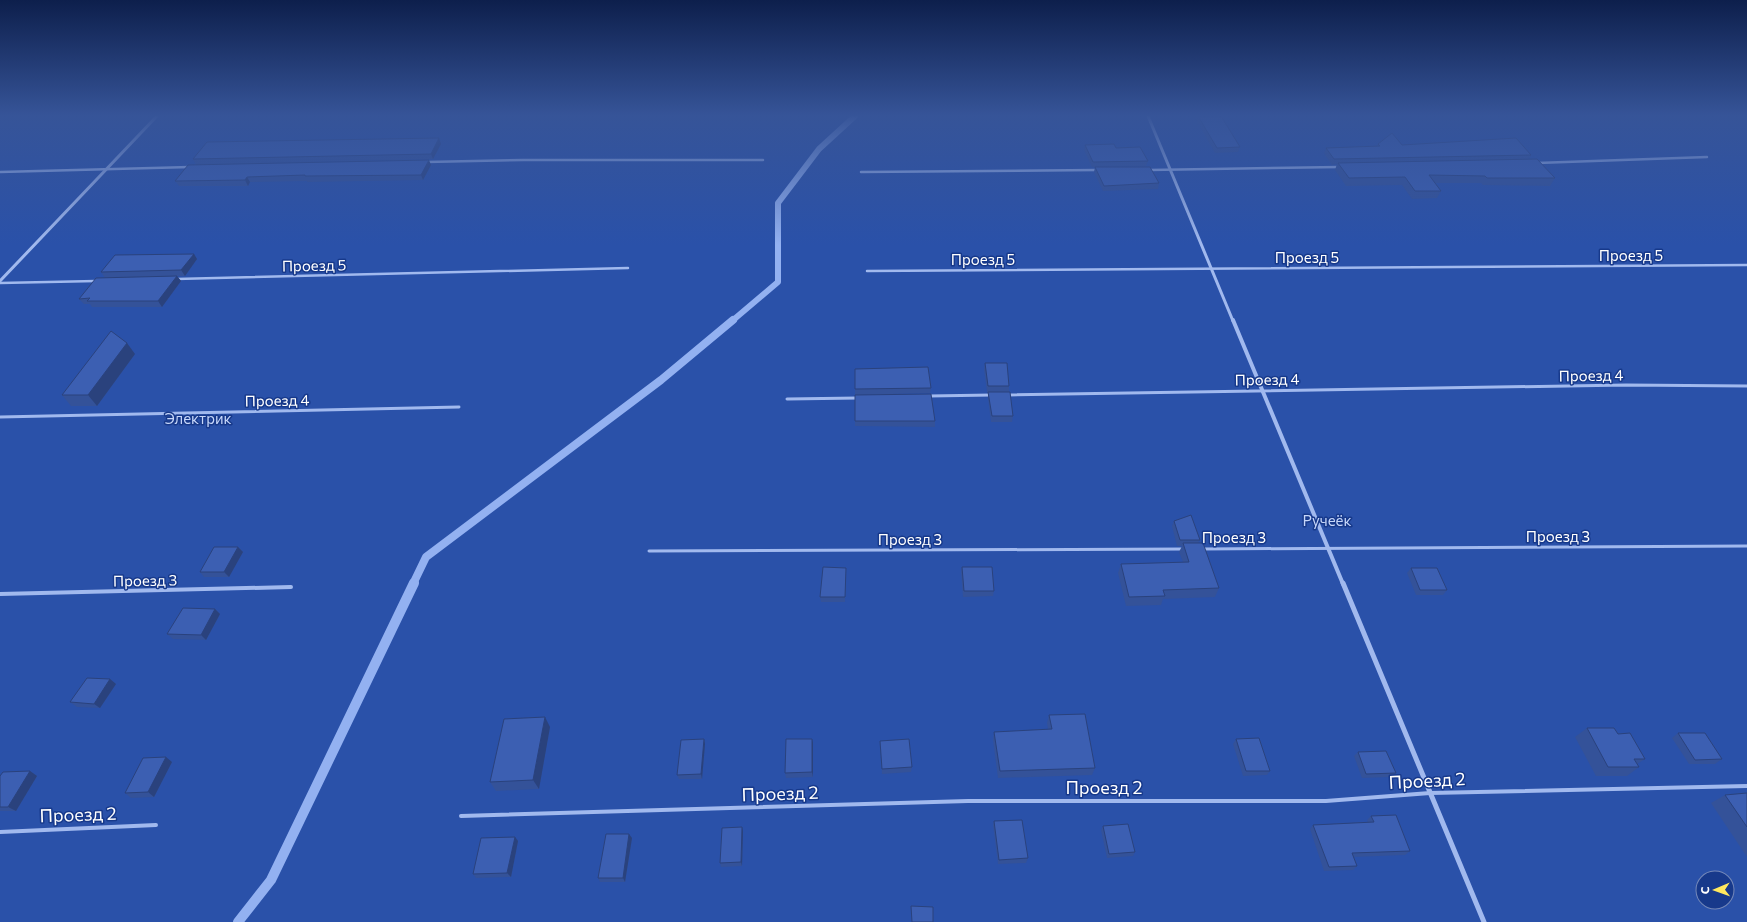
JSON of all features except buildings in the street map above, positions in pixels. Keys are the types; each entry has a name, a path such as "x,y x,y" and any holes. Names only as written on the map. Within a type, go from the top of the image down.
{"street":[{"path":"0,282 116,159"},
{"path":"1166,159 1484,922"}],"lane":[{"path":"1535,163 1649,159"},
{"path":"420,162 523,160 764,160"},
{"path":"0,172 193,167"},
{"path":"1147,170 1346,167"},
{"path":"861,172 1099,170"},
{"name":"Проезд 5","path":"867,271 1747,265"},
{"name":"Проезд 5","path":"175,279 628,268"},
{"path":"0,282 103,281"},
{"name":"Проезд 4","path":"1001,395 1626,385 1747,386"},
{"path":"922,396 993,395"},
{"path":"788,399 859,398"},
{"name":"Проезд 4","path":"0,417 459,407"},
{"name":"Проезд 3","path":"1200,549 1747,546"},
{"name":"Проезд 3","path":"648,552 1184,549"},
{"name":"Проезд 3","path":"0,594 291,587"},
{"name":"Проезд 2","path":"461,816 968,802 1326,801 1430,793 1747,786"},
{"name":"Проезд 2","path":"0,832 156,825"}],"green space":[{"name":"Ручеёк","path":"0,159 1747,159 1747,922 0,922"}],"waterway":[{"path":"732,321 778,282 778,203 811,159"},
{"path":"413,584 426,557 661,380 733,320"},
{"path":"238,922 271,880 414,583"}],"park label":[{"name":"Электрик","path":"198,418"}]}
